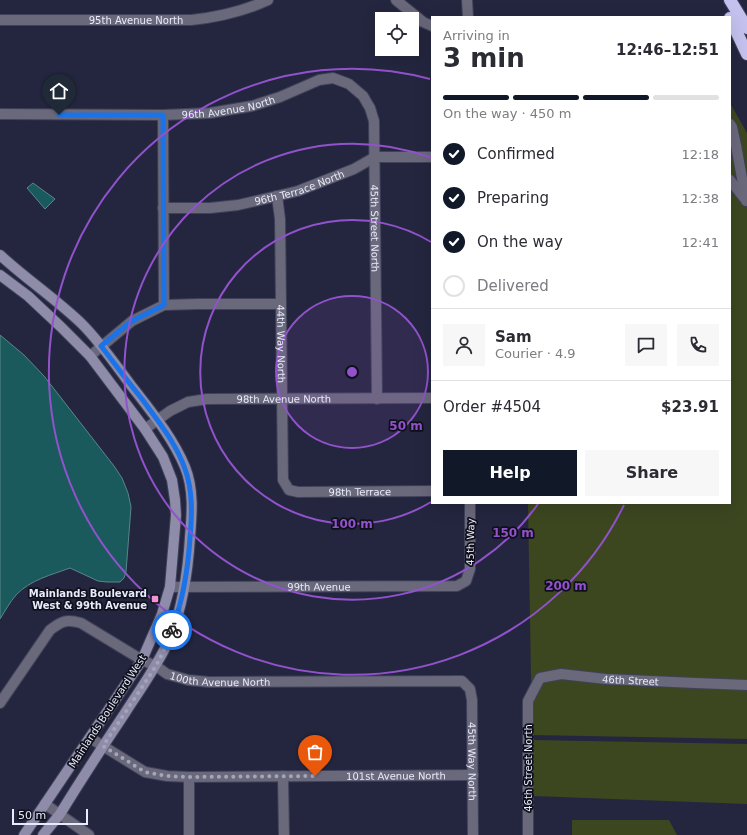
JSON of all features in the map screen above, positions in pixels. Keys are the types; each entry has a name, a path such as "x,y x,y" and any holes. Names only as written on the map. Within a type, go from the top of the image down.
{"highway":[{"path":"722,0 730,16"},
{"path":"730,0 747,28"},
{"path":"731,19 747,54"}],"street":[{"name":"95th Avenue North","path":"0,20 191,20 233,13 268,0"},
{"path":"396,0 423,22 431,26"},
{"path":"467,0 468,16"},
{"name":"96th Avenue North","path":"0,114 163,115 210,113 252,106 280,97 319,80 333,78"},
{"name":"45th Street North","path":"333,78 349,84 363,96 370,108 374,121 377,398"},
{"path":"163,115 164,305"},
{"path":"731,126 736,144 746,202"},
{"name":"96th Terrace North","path":"163,208 210,208 238,205 298,191 354,169 375,157 431,157"},
{"path":"731,181 746,202"},
{"name":"44th Way North","path":"277,196 280,219 283,480 289,490"},
{"name":"Mainlands Boulevard West","path":"0,255 83,325 158,420 176,448 186,469 192,511 189,551 184,587 170,638 156,666 60,814 43,835"},
{"name":"Mainlands Boulevard West","path":"0,275 61,327 90,356 145,429 162,457 172,480 175,500 175,522 170,587 162,614 142,660 24,835"},
{"path":"90,356 132,321 164,305 281,304"},
{"name":"98th Avenue North","path":"145,429 170,411 188,402 207,399 431,398"},
{"name":"98th Terrace","path":"289,490 298,492 431,492"},
{"name":"45th Way","path":"466,581 470,569 470,504"},
{"name":"99th Avenue","path":"170,587 457,586 466,581"},
{"name":"100th Avenue North","path":"0,704 50,630 59,622 72,620 81,623 142,660 156,666 167,674 188,680 209,682 462,681 470,688"},
{"name":"46th Street","path":"528,701 540,678 561,674 606,679 747,685"},
{"name":"45th Way North","path":"470,688 472,700 473,835"},
{"name":"46th Street North","path":"528,701 528,835"},
{"name":"101st Avenue North","path":"90,738 145,772 167,776 473,775"},
{"path":"283,776 284,835"},
{"path":"188,777 189,835"},
{"path":"45,804 90,835"}],"shaded area":[{"path":"731,105 747,133 747,739 532,735 528,504 731,504"},
{"path":"33,183 55,199 45,209 27,188"},
{"path":"0,335 24,355 44,376 114,466 122,478 128,493 131,507 126,572 124,578 120,582 98,581 70,568 41,578 28,585 16,595 0,619"},
{"path":"533,740 747,744 747,804 533,796"},
{"path":"572,820 669,820 677,835 572,835"}],"way so far":[{"path":"172,630 170,638 156,666 103,746 145,772 167,776 315,776"}],"place":[{"name":"Mainlands Boulevard West & 99th Avenue","path":"155,599"}],"route":[{"path":"59,115 163,115 164,305 132,321 101,346 158,420 176,448 186,469 192,511 189,551 184,587 178,613 172,630"}]}
